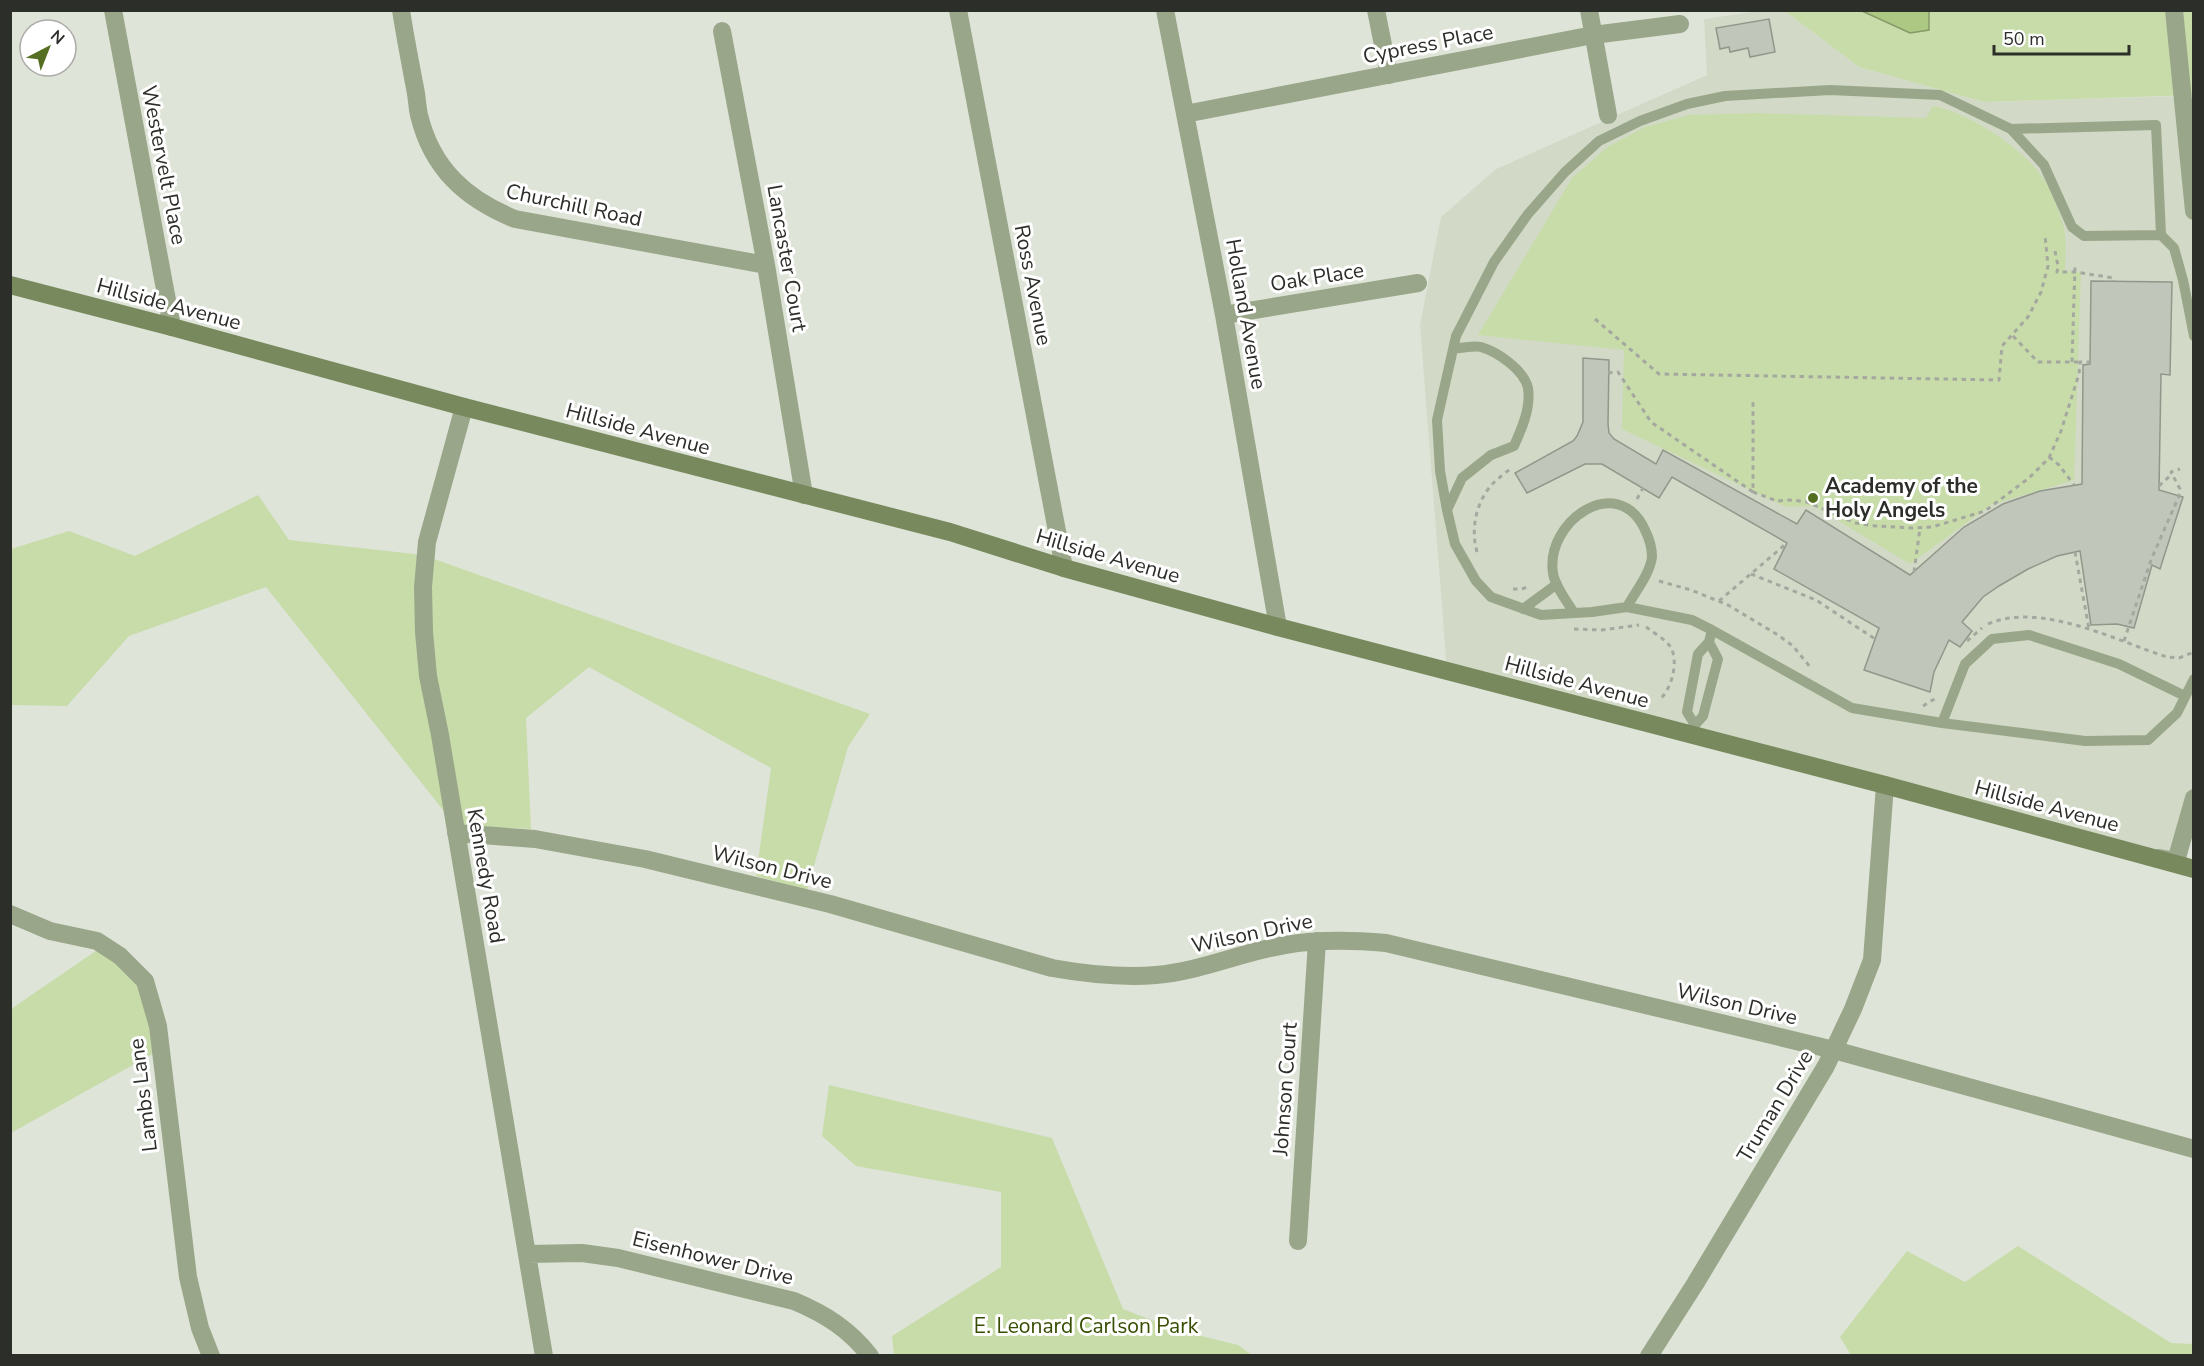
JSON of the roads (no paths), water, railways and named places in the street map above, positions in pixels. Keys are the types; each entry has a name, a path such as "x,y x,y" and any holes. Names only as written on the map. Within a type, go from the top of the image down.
{"main road":[{"name":"Hillside Avenue","path":"10,285 464,407 950,532 1064,568 1278,627 1694,730 2193,869"}],"street":[{"name":"Westervelt Place","path":"112,10 172,327"},
{"name":"Churchill Road","path":"401,10 419,114 426,138 437,159 452,179 468,194 490,209 515,219 766,265"},
{"name":"Ross Avenue","path":"958,10 1064,568"},
{"name":"Holland Avenue","path":"1165,10 1224,315 1278,627"},
{"path":"1376,10 1389,75"},
{"path":"1589,10 1608,115"},
{"path":"2174,10 2193,211"},
{"name":"Cypress Place","path":"1185,114 1593,35 1680,24"},
{"name":"Lancaster Court","path":"722,30 766,265 804,495"},
{"name":"Oak Place","path":"1224,315 1418,283"},
{"name":"Kennedy Road","path":"464,407 427,542 423,587 424,632 428,676 544,1356"},
{"name":"Truman Drive","path":"1649,1356 1695,1284 1834,1050 1854,1009 1872,960 1885,785"},
{"path":"2139,854 2176,861 2193,798"},
{"name":"Wilson Drive","path":"456,833 535,839 645,859 830,904 1052,968 1085,974 1157,975 1196,969 1283,945 1317,941 1376,942 1414,949 1834,1050 2193,1149"},
{"name":"Lambs Lane","path":"10,914 51,931 97,941 120,956 145,981 158,1026 188,1276 200,1328 211,1356"},
{"name":"Johnson Court","path":"1298,1240 1317,941"},
{"name":"Eisenhower Drive","path":"527,1254 582,1253 618,1258 794,1301 818,1310 838,1323 858,1341 870,1356"}],"lane":[{"path":"2161,235 2084,236 2073,227 2044,165 2011,129 1940,95 1830,90 1725,96 1687,104 1640,121 1599,141 1565,172 1528,214 1494,262 1456,336 1437,420 1440,471 1455,544 1476,581 1491,597 1541,615 1574,614 1627,607 1692,620 1852,708 1942,723 2085,741 2148,740 2177,713 2193,679"},
{"path":"2011,129 2156,125 2161,235 2174,248 2183,280 2193,336"},
{"path":"1447,510 1462,478 1491,455 1514,446 1523,427 1528,407 1528,386 1514,364 1479,346 1453,349"},
{"path":"1574,614 1553,575 1554,548 1562,532 1584,510 1600,503 1615,503 1630,511 1642,524 1650,540 1652,557 1647,572 1627,607"},
{"path":"1523,609 1557,584"},
{"path":"1694,730 1687,712 1698,654 1709,642 1712,630"},
{"path":"1942,723 1965,664 1992,639 2029,635 2119,664 2185,696"},
{"path":"1694,730 1704,716 1718,659 1709,642"}],"place":[{"name":"Academy of the Holy Angels","path":"1813,498"}],"park label":[{"name":"E. Leonard Carlson Park","path":"1086,1326"}]}
